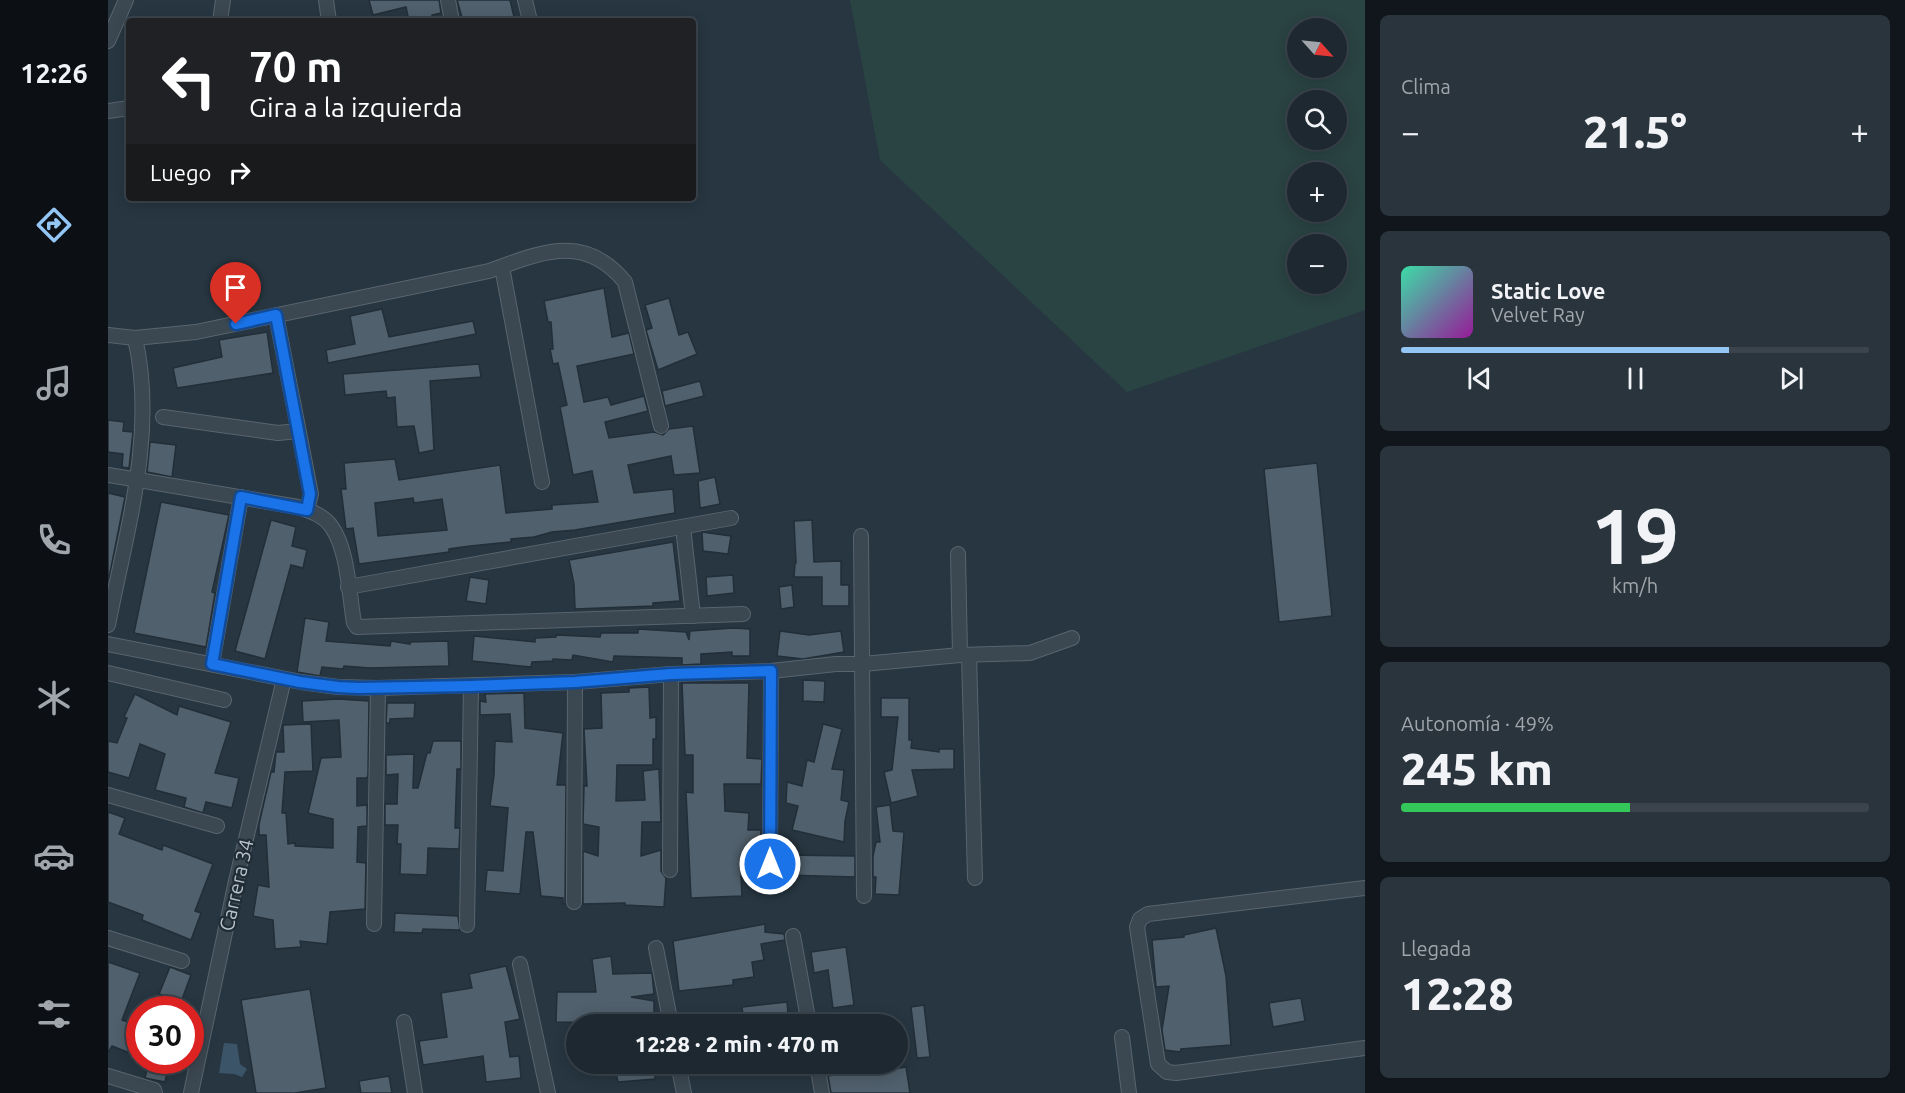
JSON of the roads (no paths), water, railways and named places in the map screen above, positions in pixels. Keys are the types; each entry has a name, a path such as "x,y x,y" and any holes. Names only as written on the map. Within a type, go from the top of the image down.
{"street":[{"path":"108,41 126,0"},
{"path":"220,18 223,0"},
{"path":"326,0 329,18"},
{"path":"448,0 451,18"},
{"path":"525,0 529,18"},
{"path":"108,111 126,108"},
{"path":"108,335 135,338 196,332 489,271 555,251 584,252 604,261 625,282 661,426"},
{"path":"502,267 542,482"},
{"path":"276,315 310,494 307,510"},
{"path":"108,625 137,480 143,428 139,358 135,338"},
{"path":"164,417 278,433 298,431"},
{"path":"108,475 241,497 316,513 330,525 341,547 354,623 357,627 743,614"},
{"path":"212,664 241,497"},
{"path":"348,586 730,518"},
{"path":"683,527 693,616"},
{"path":"861,536 864,896"},
{"path":"958,554 975,878"},
{"path":"108,644 284,679 338,687 378,688 575,682 671,674 771,671 964,655 1030,653 1072,638"},
{"path":"770,864 771,671"},
{"path":"108,673 224,700"},
{"path":"670,870 671,674"},
{"name":"Carrera 34","path":"191,1093 236,881 284,679"},
{"path":"574,902 575,682"},
{"path":"467,925 471,686"},
{"path":"374,924 378,688"},
{"path":"108,795 217,826"},
{"path":"1365,888 1148,914 1140,919 1137,927 1158,1064 1167,1072 1176,1073 1365,1048"},
{"path":"793,936 807,1014"},
{"path":"108,938 182,961"},
{"path":"656,948 669,1014"},
{"path":"520,964 548,1093"},
{"path":"404,1022 415,1093"},
{"path":"1122,1037 1129,1093"},
{"path":"680,1074 684,1093"},
{"path":"819,1074 822,1093"},
{"path":"108,1076 152,1089 154,1093"}],"water":[{"path":"224,1043 237,1044 240,1064 247,1069 242,1077 219,1073"}]}
